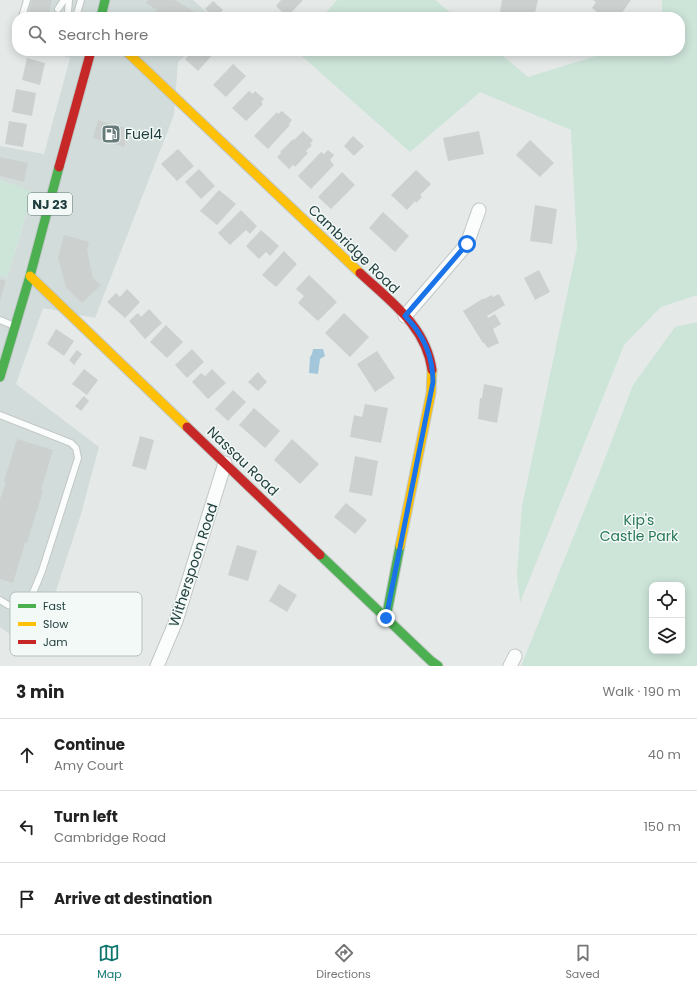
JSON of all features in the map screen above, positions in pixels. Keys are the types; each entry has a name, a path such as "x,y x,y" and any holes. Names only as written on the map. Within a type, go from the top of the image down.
{"street":[{"path":"101,12 105,0"},
{"name":"NJ 23","path":"0,377 3,355 15,326 30,276 90,56"},
{"name":"Cambridge Road","path":"131,56 405,316 425,341 431,362 433,382 386,618"},
{"path":"405,316 467,244 479,210"},
{"name":"Nassau Road","path":"30,276 386,618 438,666"},
{"name":"Witherspoon Road","path":"157,666 176,621 225,463"}],"lane":[{"path":"23,12 27,0"},
{"path":"58,9 64,0"},
{"path":"68,12 69,0"},
{"path":"77,12 80,0"},
{"path":"0,320 15,326"},
{"path":"0,415 71,443 76,448 78,458 42,571 33,592"},
{"path":"0,600 10,605"}],"shaded area":[{"path":"30,0 193,0 206,12 26,12"},
{"path":"63,56 185,56 178,62 174,115 95,318 43,308 16,384 99,447 81,514 56,592 10,592 10,634 0,627 0,275 7,277 33,193 0,180 0,146 44,154 70,58"}],"green space":[{"path":"337,0 435,0 450,12 326,12"},
{"path":"662,0 697,0 697,295 661,307 624,345 520,603 517,575 522,506 577,248 571,130 480,92 410,152 302,56 503,56 528,77 596,56 685,56 685,12 662,12"},
{"path":"0,180 33,192 7,277 0,275"},
{"name":"Kip's Castle Park","path":"697,322 697,666 521,666 599,474 633,385 675,327"}],"water":[{"path":"313,349 323,349 325,356 320,359 318,374 309,373 310,357"}],"building":[{"path":"32,0 52,0 49,12 29,12"},
{"path":"148,0 175,0 194,12 155,12 157,10 146,3"},
{"path":"281,0 303,0 292,12 282,12 276,6"},
{"path":"502,0 538,0 535,12 500,12"},
{"path":"593,0 631,0 623,12 597,12 592,8 596,2"},
{"path":"213,1 223,10 221,12 208,12 205,9"},
{"path":"188,56 211,56 198,71 185,59"},
{"path":"27,58 45,63 40,85 22,80"},
{"path":"233,64 246,76 226,97 213,85"},
{"path":"16,89 36,93 32,116 12,112"},
{"path":"249,91 253,94 255,91 264,99 261,102 263,104 246,121 232,108"},
{"path":"282,111 292,120 289,124 290,125 268,149 254,136 277,112 278,114"},
{"name":"Fuel4","path":"98,120 129,129 124,147 93,138"},
{"path":"9,121 27,124 23,147 5,144"},
{"path":"303,131 313,140 310,144 312,145 306,151 308,153 295,167 293,165 289,169 277,157 293,139 294,140"},
{"path":"479,131 484,154 448,161 443,138"},
{"path":"353,136 364,146 354,156 344,146"},
{"path":"530,140 554,163 540,177 516,155"},
{"path":"178,149 194,166 177,181 161,164"},
{"path":"328,150 334,155 330,160 334,165 311,189 298,176 321,152 324,154"},
{"path":"0,157 28,163 24,182 0,176"},
{"path":"199,169 215,186 201,199 185,182"},
{"path":"416,170 431,184 420,195 422,197 416,203 415,201 407,210 391,195"},
{"path":"342,172 355,185 331,209 318,197"},
{"path":"219,190 236,204 217,225 200,211"},
{"path":"535,205 557,209 552,244 530,241"},
{"path":"241,210 257,226 250,234 246,230 230,245 218,233"},
{"path":"383,212 409,236 395,252 369,228"},
{"path":"261,230 279,246 270,256 266,252 259,259 246,246"},
{"path":"64,235 89,242 87,250 93,278 101,285 82,303 66,287 58,258"},
{"path":"284,251 297,264 276,287 262,275"},
{"path":"539,270 550,292 535,300 524,278"},
{"path":"309,275 337,302 318,321 298,303 304,296 296,289"},
{"path":"0,279 6,281 0,301"},
{"path":"127,289 140,302 125,318 107,302 116,293 120,297"},
{"path":"499,294 505,305 487,316 488,318 495,314 501,324 493,329 499,343 488,348 483,343 463,311 484,298 492,295 493,297"},
{"path":"149,309 162,323 145,339 129,321 138,313 141,317"},
{"path":"344,313 369,337 350,357 325,333"},
{"path":"166,325 183,342 167,358 150,342"},
{"path":"56,329 74,341 64,356 47,344"},
{"path":"192,349 204,362 187,378 175,365"},
{"path":"77,350 82,354 74,365 69,360"},
{"path":"377,351 395,378 375,392 357,364"},
{"path":"84,369 98,380 87,395 72,384"},
{"path":"212,369 226,383 208,399 192,382 201,373 205,376"},
{"path":"258,372 267,382 258,391 248,382"},
{"path":"484,384 503,388 497,423 478,419 480,398 482,398"},
{"path":"233,390 246,402 228,421 215,409"},
{"path":"84,396 89,401 81,411 75,406"},
{"path":"365,404 388,408 381,443 350,437 354,415 362,417"},
{"path":"254,408 280,431 265,448 239,425"},
{"path":"140,436 154,440 146,470 132,466"},
{"path":"17,439 53,450 41,490 43,491 13,583 0,579 0,499"},
{"path":"292,439 319,464 300,484 274,460"},
{"path":"355,456 378,461 372,496 349,492"},
{"path":"346,503 367,520 355,534 334,517"},
{"path":"237,545 257,551 248,581 228,575"},
{"path":"279,584 297,595 287,612 269,601"}],"traffic: fast":[{"path":"102,12 105,0"},
{"path":"0,377 30,276 59,167"},
{"path":"386,618 400,546"},
{"path":"320,555 438,666"}],"traffic: slow":[{"path":"131,56 360,273"},
{"path":"30,276 187,427"},
{"path":"400,546 431,393 432,370"}],"traffic: jam":[{"path":"59,167 90,56"},
{"path":"360,273 395,305 415,328 423,340 432,370"},
{"path":"187,427 320,555"}],"place":[{"name":"Fuel4","path":"111,134"}],"route":[{"path":"386,618 433,382 433,372 425,341 405,316 467,244"}]}
